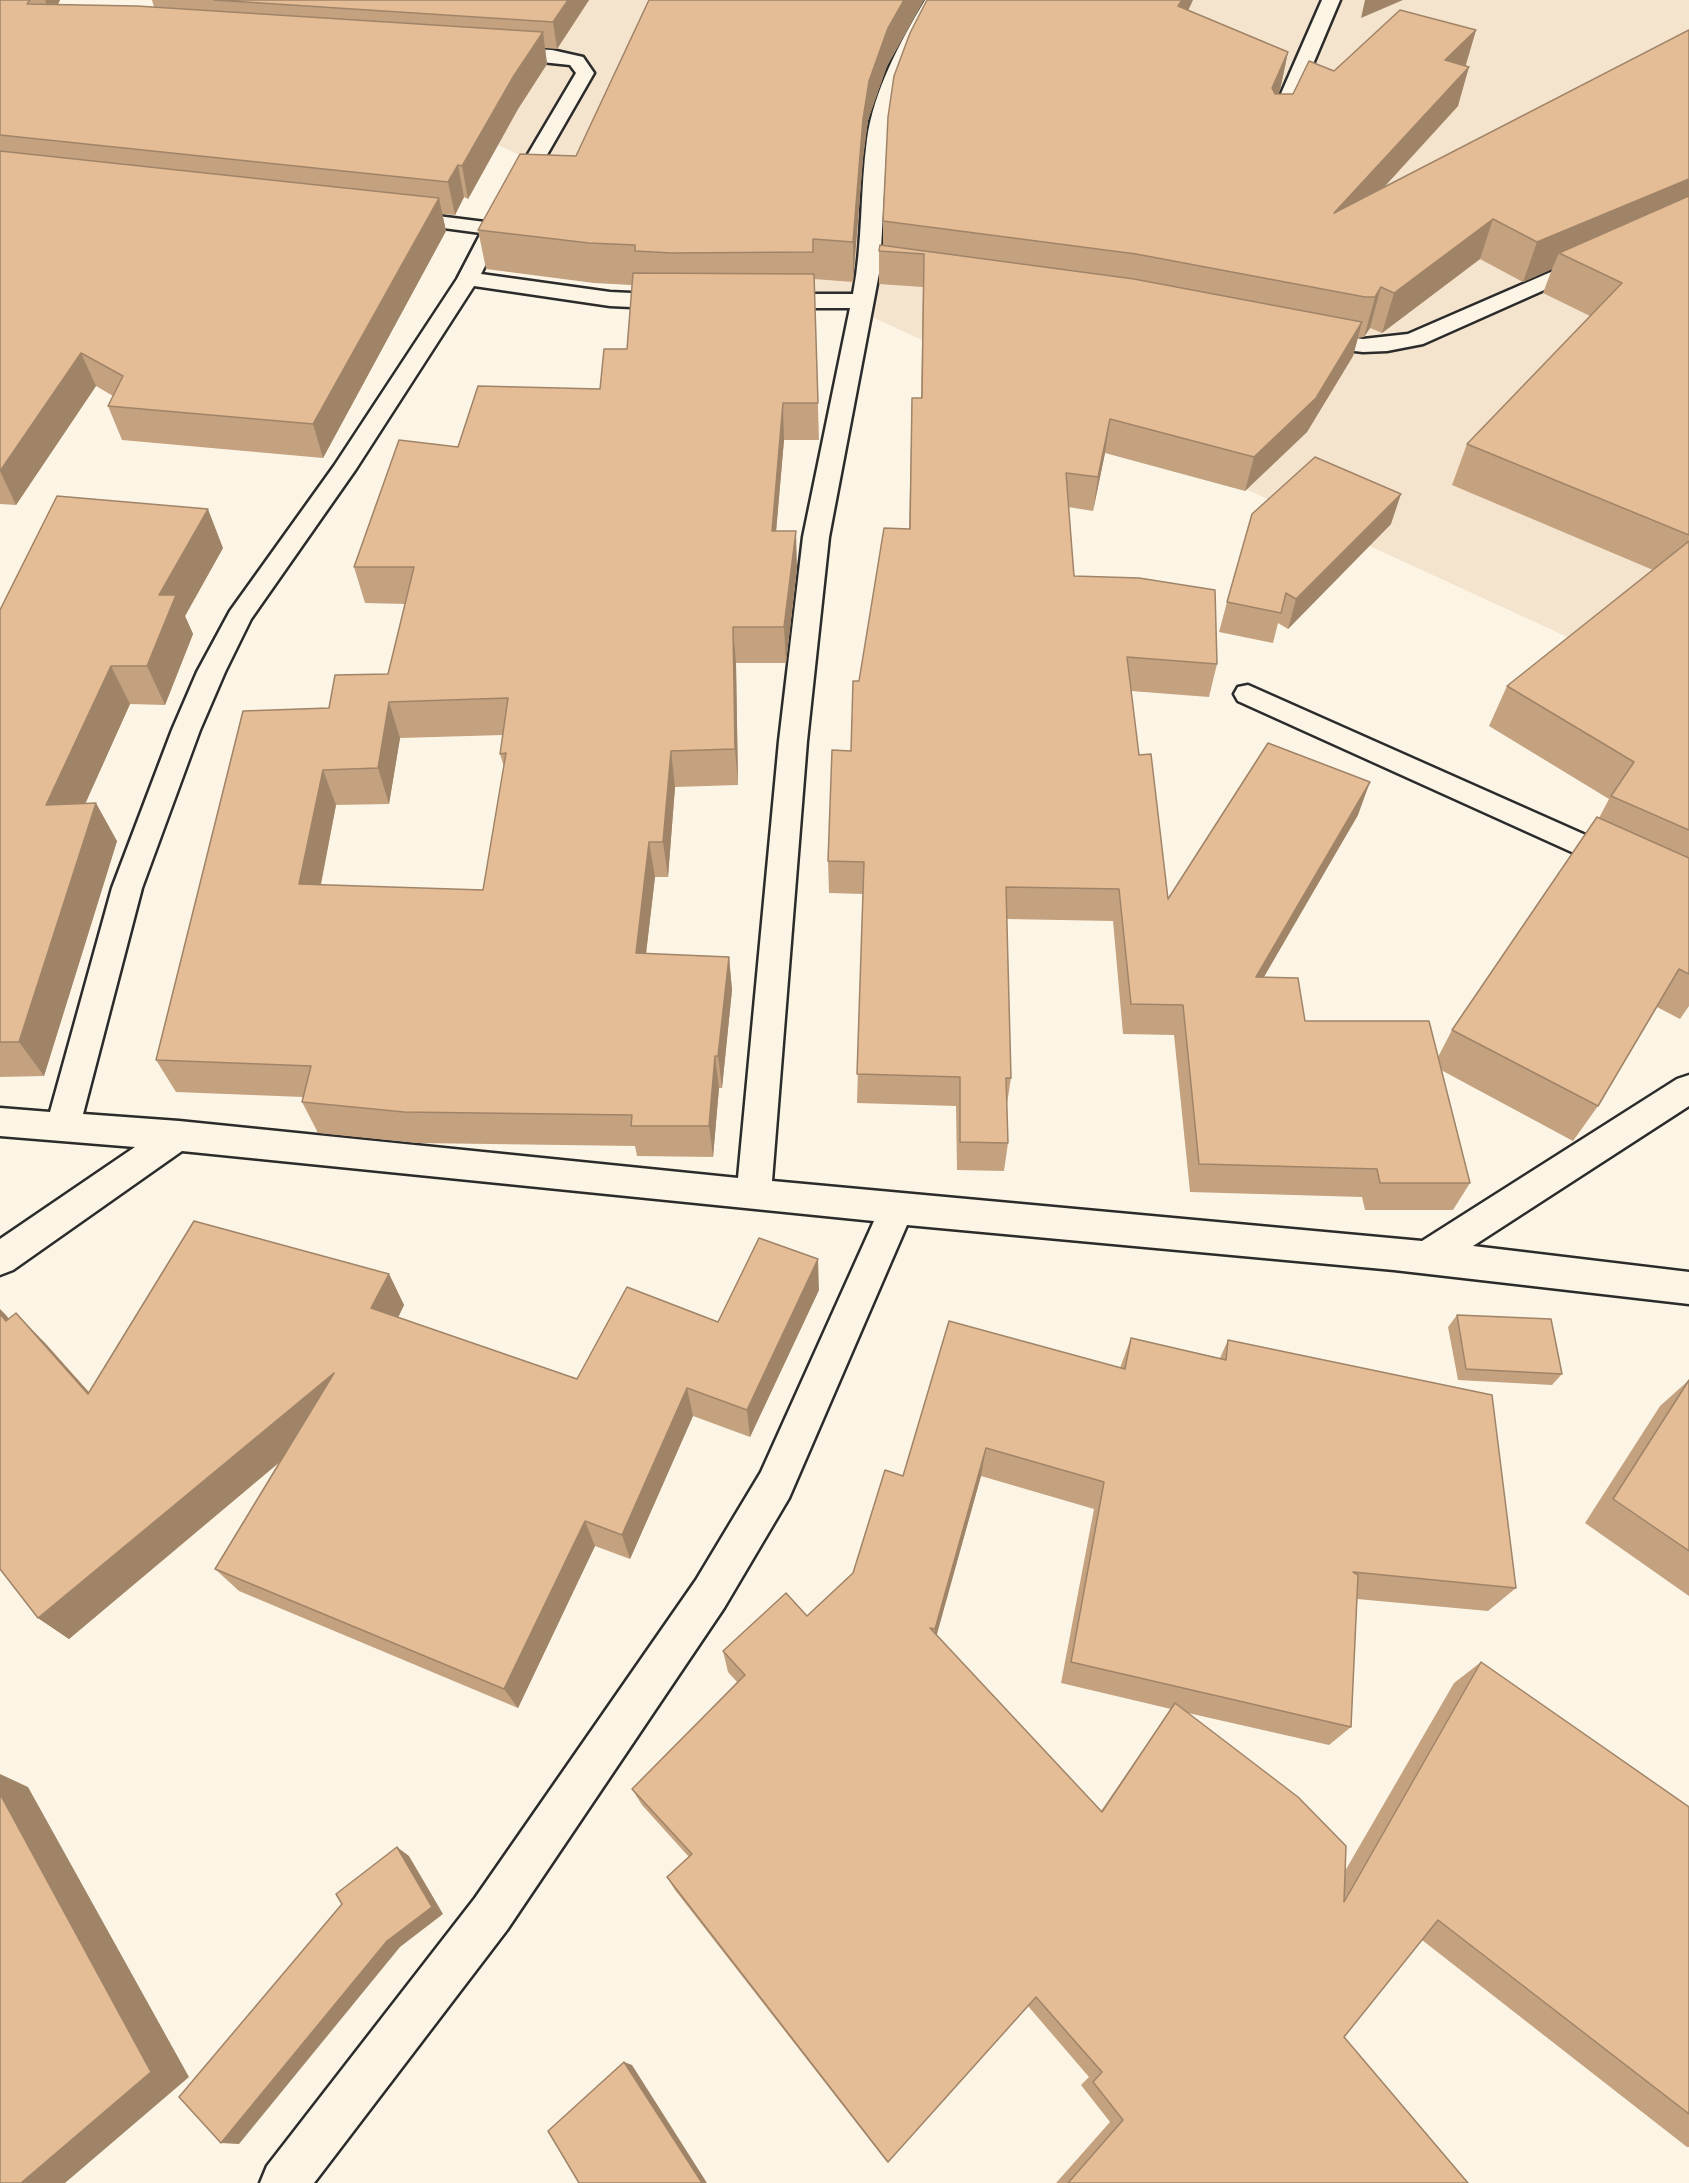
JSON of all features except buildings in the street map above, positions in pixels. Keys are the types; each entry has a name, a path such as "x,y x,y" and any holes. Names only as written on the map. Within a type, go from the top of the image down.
{"street":[{"path":"754,1193 793,741 816,537 862,301 880,269 877,138 887,96 915,33 934,0"},
{"path":"1276,128 1331,0"},
{"path":"63,1127 127,888 186,730 211,672 239,617 344,469 468,279 500,218 585,73 576,61 552,56 482,51"},
{"path":"377,215 500,218"},
{"path":"1291,335 1354,347 1385,346 1415,339 1612,252"},
{"path":"468,279 610,299 699,302"},
{"path":"746,302 862,301"},
{"path":"1248,694 1689,894"},
{"path":"1426,1258 1689,1089"},
{"path":"0,1122 179,1135 897,1208 1556,1270 1689,1288"},
{"path":"0,1259 179,1135"},
{"path":"284,2183 491,1914 710,1594 775,1485 897,1208"}],"shaded area":[{"path":"183,0 1689,0 1689,693"}]}
